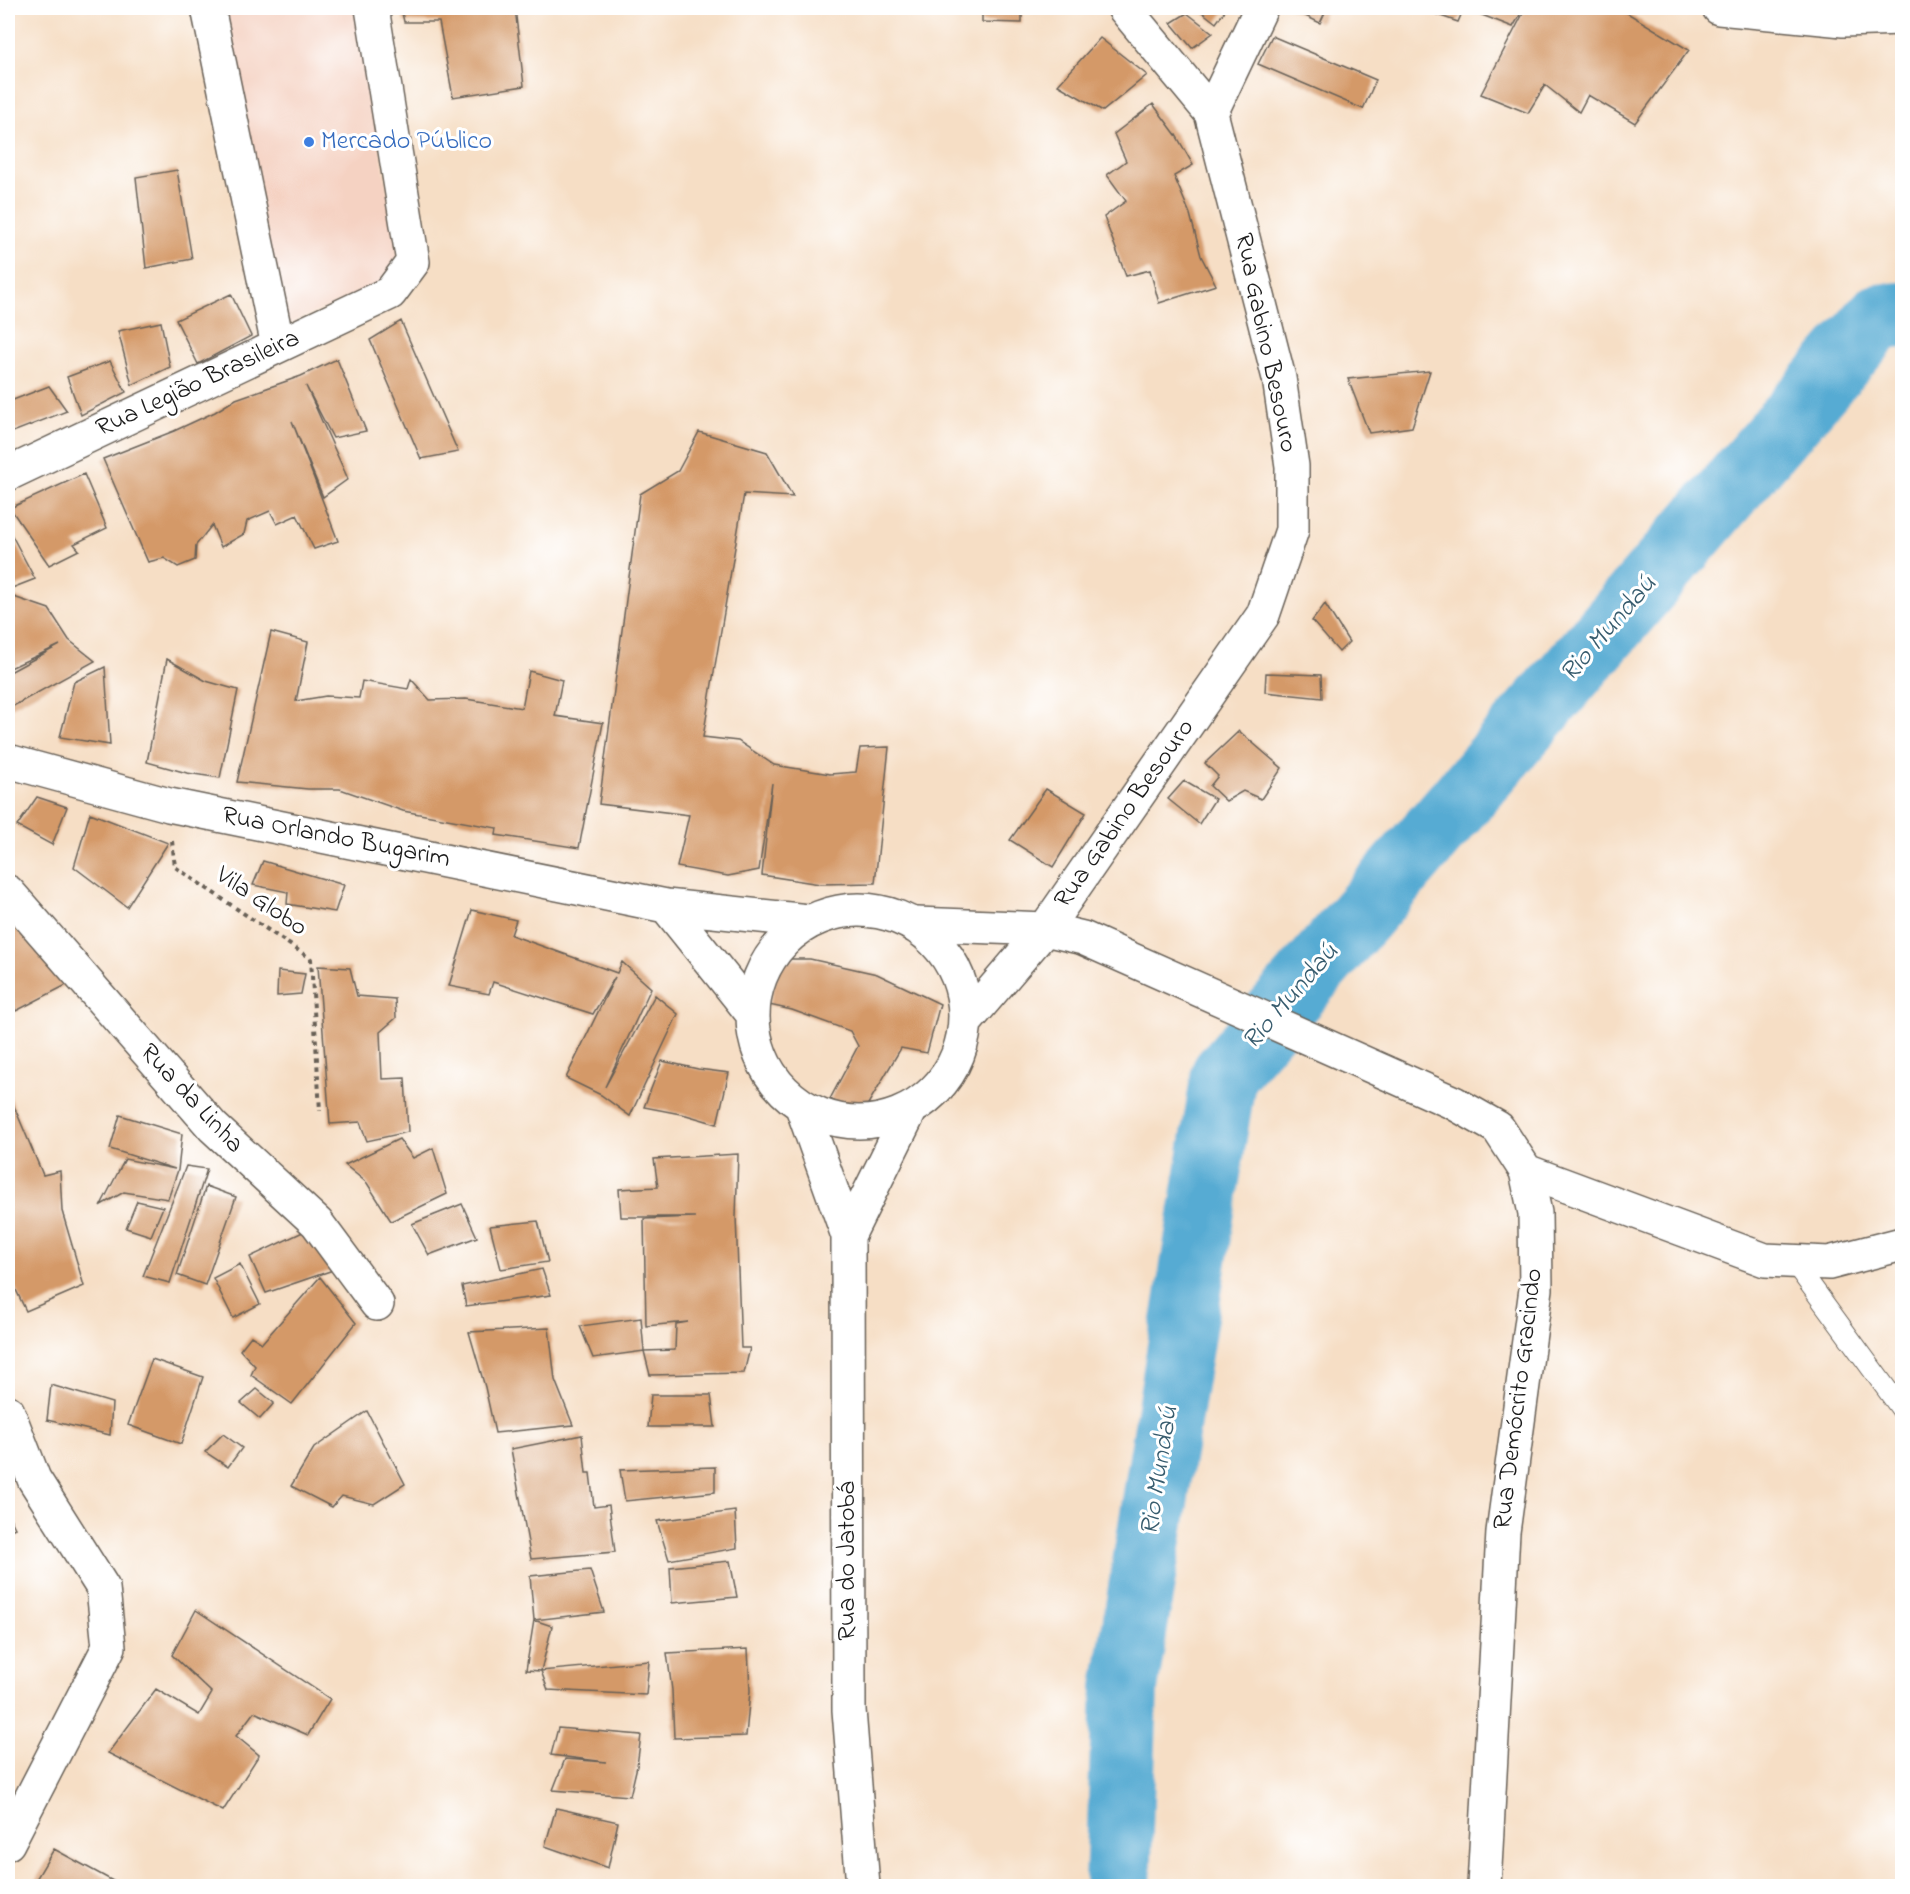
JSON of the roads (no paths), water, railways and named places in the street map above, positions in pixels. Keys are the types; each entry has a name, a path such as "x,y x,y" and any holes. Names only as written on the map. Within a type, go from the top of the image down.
{"street":[{"path":"208,8 278,346"},
{"name":"Rua Legião Brasileira","path":"8,474 390,293 413,262 372,8"},
{"name":"Rua Gabino Besouro","path":"1046,929 1263,615 1292,530 1293,466 1279,378 1211,113 1124,8"},
{"path":"1211,113 1261,8"},
{"path":"1719,8 1843,20 1902,18"},
{"name":"Rua Orlando Bugarim","path":"8,761 169,805 666,906 808,921"},
{"name":"Rua da Linha","path":"8,892 213,1127 317,1223 377,1304"},
{"path":"666,906 750,1012 763,1067 802,1107 856,1124 910,1111 951,1072 968,1020 1046,929"},
{"path":"750,1012 767,959 808,921 862,908 916,924 955,965 968,1020"},
{"name":"Rua Demócrito Gracindo","path":"916,924 1046,929 1083,938 1454,1103 1498,1128 1526,1171 1535,1213 1536,1289 1503,1532 1484,1887"},
{"name":"Rua do Jatobá","path":"802,1107 848,1236 849,1710 863,1887"},
{"name":"Rua do Jatobá","path":"848,1236 910,1111"},
{"path":"1526,1171 1679,1226 1765,1260 1829,1263 1902,1244"},
{"path":"8,1412 34,1479 103,1588 109,1647 8,1843"}],"lane":[{"path":"1793,1261 1902,1410"}],"waterway":[{"name":"Rio Mundaú","path":"1118,1886 1125,1688 1224,1074 1879,317 1902,315"}],"place":[{"name":"Mercado Público","path":"309,142"}]}
